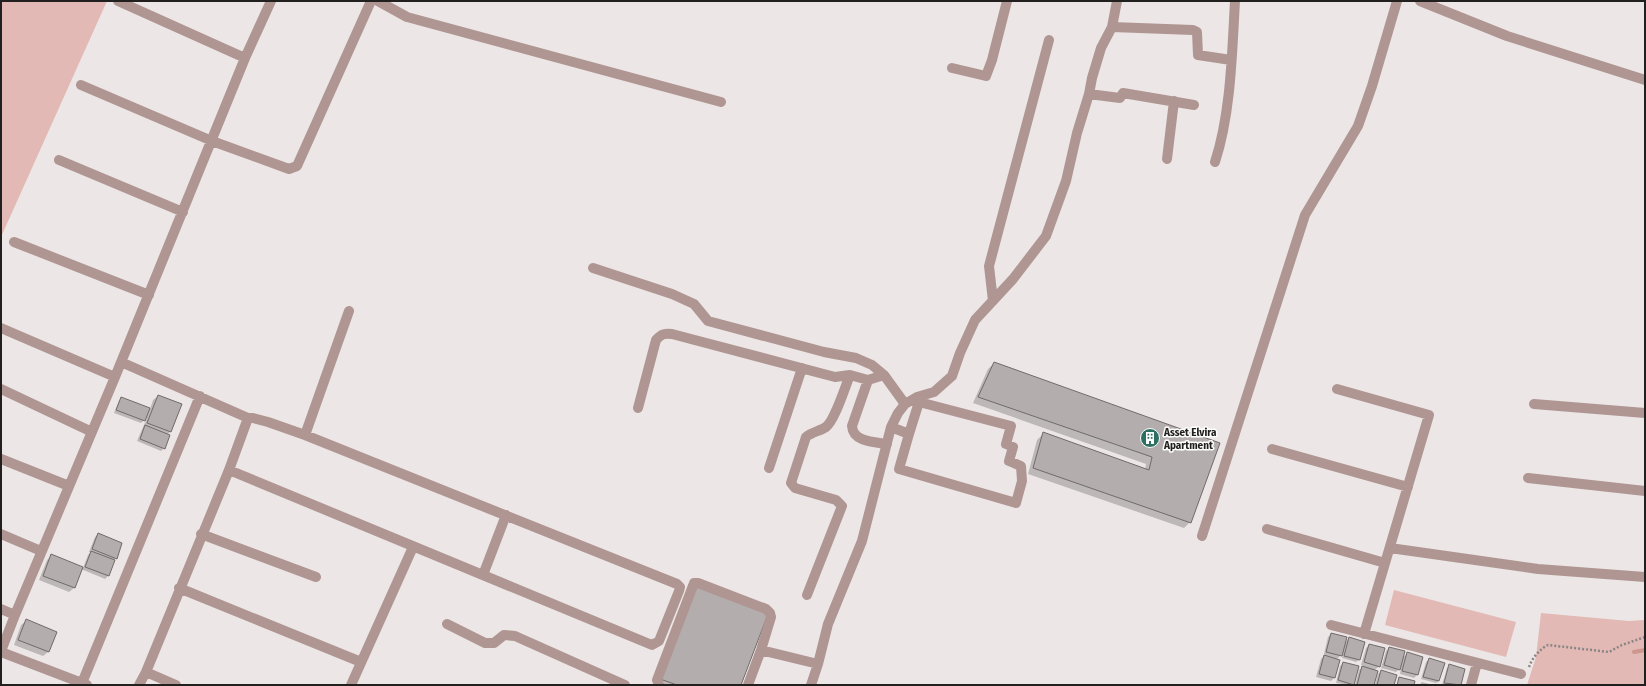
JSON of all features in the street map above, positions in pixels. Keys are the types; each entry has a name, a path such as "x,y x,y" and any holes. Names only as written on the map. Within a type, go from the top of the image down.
{"street":[{"path":"118,1 245,58"},
{"path":"200,396 85,684 1,652 14,615 115,377 245,58 270,1"},
{"path":"81,85 212,141 289,169 297,166 371,1"},
{"path":"378,1 407,17 721,102"},
{"path":"952,68 986,76 992,60 1007,1"},
{"path":"811,685 828,624 862,541 887,444 898,413 906,404 917,397 934,392 952,376 960,353 975,320 1013,279 1046,236 1066,181 1077,133 1101,48 1112,27 1117,1"},
{"path":"1215,162 1222,139 1231,60 1235,1"},
{"path":"1202,536 1305,215 1358,126 1372,86 1397,1"},
{"path":"1420,1 1507,36 1645,80"},
{"path":"1112,27 1193,30 1197,32 1198,55 1231,60"},
{"path":"993,301 989,266 1049,40"},
{"path":"1089,94 1120,98 1123,93 1194,104"},
{"path":"1167,159 1174,101"},
{"path":"59,160 183,212"},
{"path":"14,242 149,295"},
{"path":"593,268 672,294 694,304 708,321 824,352 856,358 872,365 884,375 906,404"},
{"path":"305,435 349,310"},
{"path":"1,328 115,377"},
{"path":"638,408 656,340 664,333 835,376 850,375 868,380 884,375"},
{"path":"121,362 248,418 268,422 305,435 506,514 677,584 680,587 679,591 659,641 652,645 229,470"},
{"path":"769,468 802,368"},
{"path":"807,595 842,506 836,500 794,488 791,483 806,437 812,432 825,428 831,422 850,375"},
{"path":"868,380 852,426 852,432 860,439 887,444"},
{"path":"1,389 92,432"},
{"path":"1337,389 1430,415 1364,634"},
{"path":"919,402 1011,426 1006,444 1013,447 1009,461 1021,466 1022,481 1016,503 899,469 909,434 919,402"},
{"path":"1534,404 1645,413"},
{"path":"139,685 146,672 201,534 229,470 248,418"},
{"path":"892,427 909,434"},
{"path":"1272,449 1408,487"},
{"path":"1,459 69,486"},
{"path":"1528,478 1645,490"},
{"path":"483,575 506,514"},
{"path":"1267,529 1386,563"},
{"path":"1,534 41,551"},
{"path":"201,534 316,577"},
{"path":"350,685 413,546"},
{"path":"1390,548 1538,568 1645,577"},
{"path":"660,685 657,680 694,584 698,583 766,609 770,613 771,618 748,685"},
{"path":"179,588 361,662"},
{"path":"1,609 14,615"},
{"path":"447,624 485,643 494,643 504,636 515,636 625,685"},
{"path":"1331,625 1477,663 1525,672"},
{"path":"761,650 818,664"},
{"path":"1471,685 1477,663"},
{"path":"146,672 176,685"}],"path":[{"path":"1525,672 1541,649 1548,645 1609,652 1622,644 1645,637"}],"shaded area":[{"path":"1,1 107,1 1,237"},
{"path":"1394,590 1516,622 1506,657 1385,625"},
{"path":"1541,613 1629,621 1645,620 1645,685 1527,685 1536,657"}],"building":[{"name":"Asset Elvira Apartment","path":"994,362 1220,443 1191,523 1033,468 1043,432 1149,470 1152,457 978,397"},
{"path":"158,395 182,404 171,432 147,423"},
{"path":"121,397 150,408 145,421 116,410"},
{"path":"145,425 170,435 165,449 140,439"},
{"path":"98,533 122,543 117,559 92,549"},
{"path":"91,551 115,560 109,576 85,567"},
{"path":"51,554 83,567 75,588 43,576"},
{"path":"695,586 768,614 741,685 677,685 660,679"},
{"path":"26,619 57,632 49,652 18,640"},
{"path":"1331,633 1347,637 1342,656 1326,652"},
{"path":"1349,637 1365,642 1360,660 1344,656"},
{"path":"1369,644 1385,648 1380,667 1364,662"},
{"path":"1389,647 1405,651 1400,670 1384,665"},
{"path":"1407,652 1423,657 1418,675 1402,671"},
{"path":"1324,655 1340,660 1335,678 1319,674"},
{"path":"1429,658 1445,663 1439,681 1423,677"},
{"path":"1343,662 1359,666 1354,685 1338,680"},
{"path":"1449,664 1465,669 1461,685 1444,683"},
{"path":"1362,666 1378,671 1374,685 1357,685"},
{"path":"1381,670 1397,675 1394,685 1377,685"},
{"path":"1399,677 1415,681 1414,685 1397,685"}],"waterway":[{"path":"1634,652 1645,650"}],"place":[{"name":"Asset Elvira Apartment","path":"1150,438"}]}
